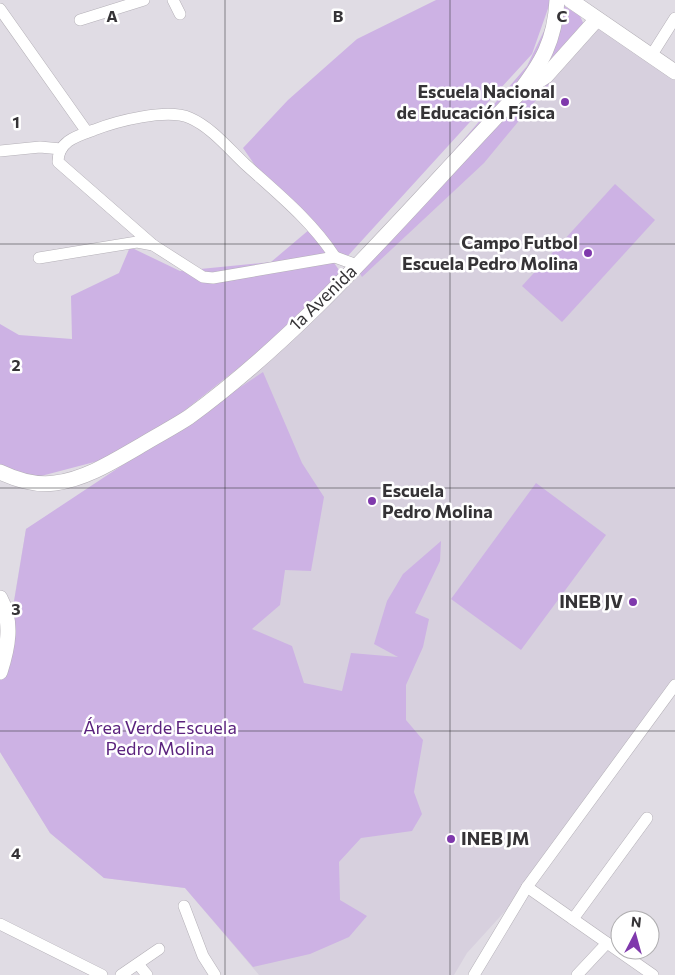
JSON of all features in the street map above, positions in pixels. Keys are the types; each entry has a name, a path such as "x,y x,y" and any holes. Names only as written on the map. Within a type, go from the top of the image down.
{"main road":[{"name":"1a Avenida","path":"0,472 22,481 45,484 70,480 105,467 188,417 258,361 357,265 517,95 537,70 550,45 556,21 557,0"},
{"path":"570,0 675,72"},
{"path":"517,95 546,76 597,19"},
{"path":"0,598 7,617 9,632 0,672"}],"street":[{"path":"80,20 144,0"},
{"path":"173,0 180,14"},
{"path":"0,8 87,132"},
{"path":"651,56 675,18"},
{"path":"335,257 323,239 294,207 212,133 190,118 166,115 144,117 110,124 69,139 58,154 58,162 154,245 203,277 213,278 335,257 357,265"},
{"path":"0,151 40,146 61,148"},
{"path":"39,258 137,242 154,245"},
{"path":"474,975 527,887 675,685"},
{"path":"573,919 647,818"},
{"path":"527,887 653,975"},
{"path":"184,906 203,956 216,975"},
{"path":"0,924 102,975"},
{"path":"577,975 607,943"},
{"path":"121,975 160,949"},
{"path":"138,964 147,975"}],"shaded area":[{"name":"Escuela Pedro Molina","path":"597,22 675,76 675,679 527,887 467,953 454,975 259,975 185,888 104,878 50,833 0,752 5,653 26,529 188,426"}],"green space":[{"path":"436,0 551,0 532,54 345,259 304,215 263,177 243,148 288,100 357,39"},
{"path":"558,2 580,16 589,36 484,163 362,277 355,265 527,66"},
{"name":"Campo Futbol Escuela Pedro Molina","path":"615,184 655,220 562,322 522,286"},
{"path":"310,229 344,277 251,358 179,415 102,460 22,481 0,467 0,324 19,335 72,339 71,296 119,273 130,247 180,271 271,262"},
{"name":"Área Verde Escuela Pedro Molina","path":"263,372 302,463 324,497 311,571 285,570 280,605 252,629 292,646 304,683 342,691 351,653 398,657 374,644 387,601 403,574 441,541 440,561 415,613 429,619 423,647 406,685 406,720 423,740 414,792 422,814 412,831 361,838 339,862 340,900 367,916 349,937 310,954 253,967 185,888 104,878 50,833 0,752 0,653 9,632 26,529"},
{"path":"536,483 606,535 521,650 451,599"}],"place":[{"name":"Escuela Nacional de Educación Física","path":"565,102"},
{"name":"Campo Futbol Escuela Pedro Molina","path":"588,253"},
{"name":"Escuela Pedro Molina","path":"372,501"},
{"name":"INEB JV","path":"633,602"},
{"name":"INEB JM","path":"451,839"}]}
